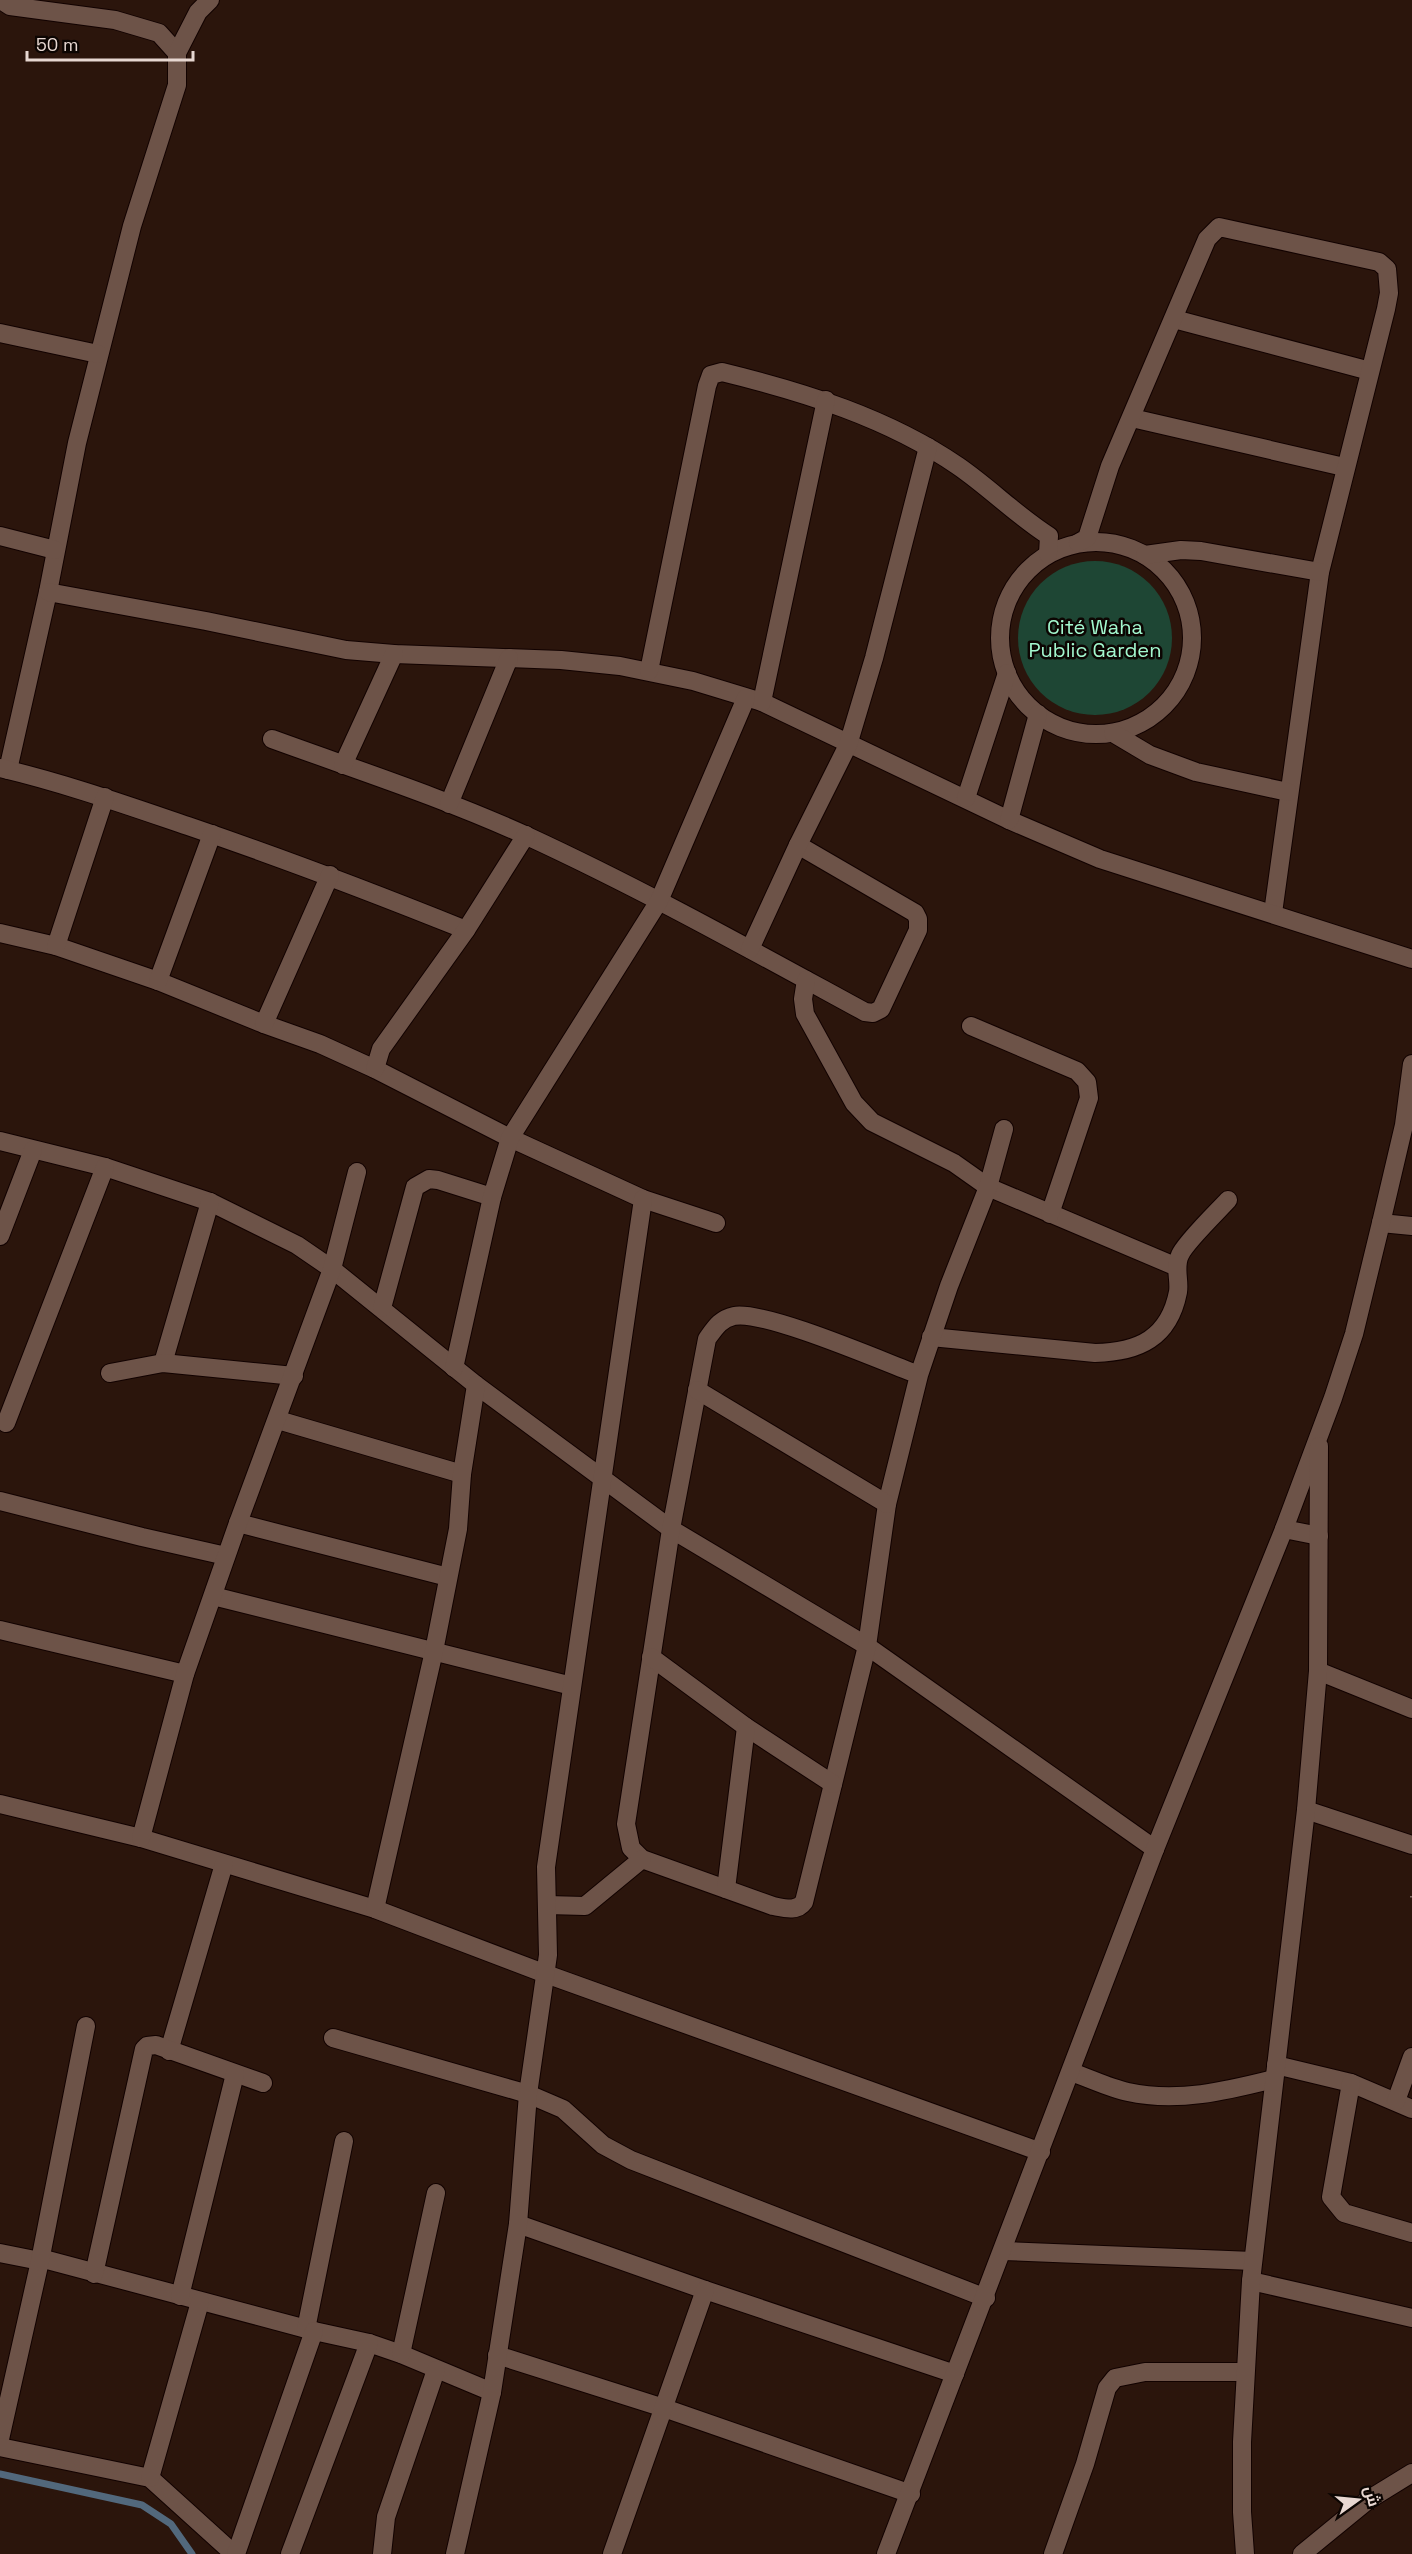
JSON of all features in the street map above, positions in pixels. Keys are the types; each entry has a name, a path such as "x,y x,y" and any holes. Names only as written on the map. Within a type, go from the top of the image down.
{"street":[{"path":"2,0 10,6 115,20 159,33 177,53"},
{"path":"210,0 198,12 177,53 177,85 132,226 98,354 48,592 4,769 105,797 330,875 466,930"},
{"path":"1078,543 1101,542 1124,545 1145,555 1171,577 1187,606 1192,639 1187,671 1170,700 1162,707 1144,722 1113,733 1087,734 1061,728 1038,714 1019,696 1007,674 1000,647 1002,619 1011,594 1026,571 1048,554 1087,538 1110,466 1208,239 1219,227 1379,262 1387,269 1389,293 1344,467 1320,572 1273,913"},
{"path":"1174,319 1370,371"},
{"path":"1,339 98,354"},
{"path":"649,671 711,375 723,372 826,400 928,447 985,486 1016,513 1048,536 1048,554"},
{"path":"454,1368 492,1197 510,1138 658,901 754,700 826,400"},
{"path":"1132,418 1344,467"},
{"path":"750,950 798,845 848,745 874,658 928,447"},
{"path":"0,536 55,550"},
{"path":"1145,555 1181,550 1201,551 1320,572"},
{"path":"48,592 325,646 394,654 509,658 620,666 693,681 754,700 1009,820 1120,866 1412,958"},
{"path":"343,765 394,654"},
{"path":"449,804 509,658"},
{"path":"966,798 1007,674"},
{"path":"1009,820 1038,714"},
{"path":"1113,733 1150,754 1187,769 1288,792"},
{"path":"272,739 526,835 658,901 865,1012 873,1013 880,1009 918,930 918,918 915,913 798,845"},
{"path":"56,946 105,797"},
{"path":"158,981 212,834"},
{"path":"375,1069 381,1049 466,930 526,835"},
{"path":"264,1024 330,875"},
{"path":"0,933 56,946 158,981 320,1044 375,1069 510,1138 643,1199 716,1223"},
{"path":"806,980 803,999 805,1014 854,1103 872,1122 954,1163 988,1187 1177,1267"},
{"path":"971,1026 1077,1071 1087,1082 1089,1098 1050,1215"},
{"path":"886,2554 986,2298 1155,1849 1284,1530 1319,1435 1354,1334 1404,1125 1412,1064"},
{"path":"919,1375 790,1326 743,1315 722,1320 707,1339 671,1529 626,1824 631,1848 642,1858 773,1906 788,1909 801,1907 806,1897 867,1646 887,1504 919,1375 988,1187 1004,1129"},
{"path":"0,1141 105,1167 210,1202 297,1245 382,1308 476,1385 671,1529 867,1646 1155,1849"},
{"path":"0,1236 33,1150"},
{"path":"6,1423 105,1167"},
{"path":"141,1838 186,1674 226,1556 332,1269 357,1172"},
{"path":"382,1308 416,1187 429,1179 438,1180 492,1197"},
{"path":"455,2554 492,2392 518,2224 528,2094 548,1955 546,1867 643,1199"},
{"path":"932,1338 1021,1347 1118,1353 1148,1341 1161,1332 1171,1317 1178,1290 1177,1267 1180,1255 1228,1200"},
{"path":"163,1363 210,1202"},
{"path":"1381,1223 1412,1226"},
{"path":"110,1373 163,1363 294,1376"},
{"path":"375,1909 434,1651 458,1529 462,1474 476,1385"},
{"path":"698,1390 887,1504"},
{"path":"278,1420 462,1474"},
{"path":"1245,2554 1242,2479 1245,2372 1251,2281 1306,1810 1318,1671 1319,1435"},
{"path":"0,1501 226,1556"},
{"path":"238,1523 448,1577"},
{"path":"1284,1530 1319,1536"},
{"path":"213,1596 572,1686"},
{"path":"0,1630 186,1674"},
{"path":"651,1657 746,1727 833,1784"},
{"path":"1318,1671 1412,1709"},
{"path":"726,1889 746,1727"},
{"path":"0,1804 141,1838 375,1909 546,1974 1041,2152"},
{"path":"1306,1810 1412,1845"},
{"path":"547,1905 585,1906 642,1858"},
{"path":"169,2051 224,1864"},
{"path":"0,2439 8,2374 40,2260 86,2026"},
{"path":"333,2038 528,2094 563,2109 603,2145 631,2160 986,2298"},
{"path":"94,2274 144,2049 147,2046 156,2045 263,2083"},
{"path":"1071,2072 1127,2092 1172,2097 1216,2093 1275,2072 1351,2084 1404,2105 1412,2057"},
{"path":"180,2296 234,2074"},
{"path":"1351,2084 1331,2197 1344,2213 1412,2233"},
{"path":"0,2447 150,2478 235,2554 310,2330 344,2141"},
{"path":"401,2354 436,2193"},
{"path":"518,2224 955,2374"},
{"path":"1003,2251 1253,2261"},
{"path":"0,2253 40,2260 310,2330 369,2343 492,2392"},
{"path":"1251,2281 1412,2318"},
{"path":"612,2554 705,2290"},
{"path":"150,2478 200,2302"},
{"path":"290,2554 369,2343"},
{"path":"498,2355 664,2408 911,2494"},
{"path":"382,2554 386,2517 436,2370"},
{"path":"1053,2554 1085,2464 1107,2388 1114,2378 1145,2372 1245,2372"},
{"path":"1302,2554 1368,2500 1412,2473"}],"path":[{"path":"1412,1896 1412,1901"}],"green space":[{"name":"Cité Waha Public Garden","path":"1095,561 1124,567 1138,574 1149,584 1159,595 1166,609 1172,638 1166,667 1159,681 1149,692 1138,702 1124,709 1095,715 1066,709 1052,702 1041,692 1031,681 1024,667 1018,638 1024,609 1031,595 1041,584 1052,574 1066,567"}],"waterway":[{"path":"0,2474 142,2505 171,2524 192,2554"}]}
